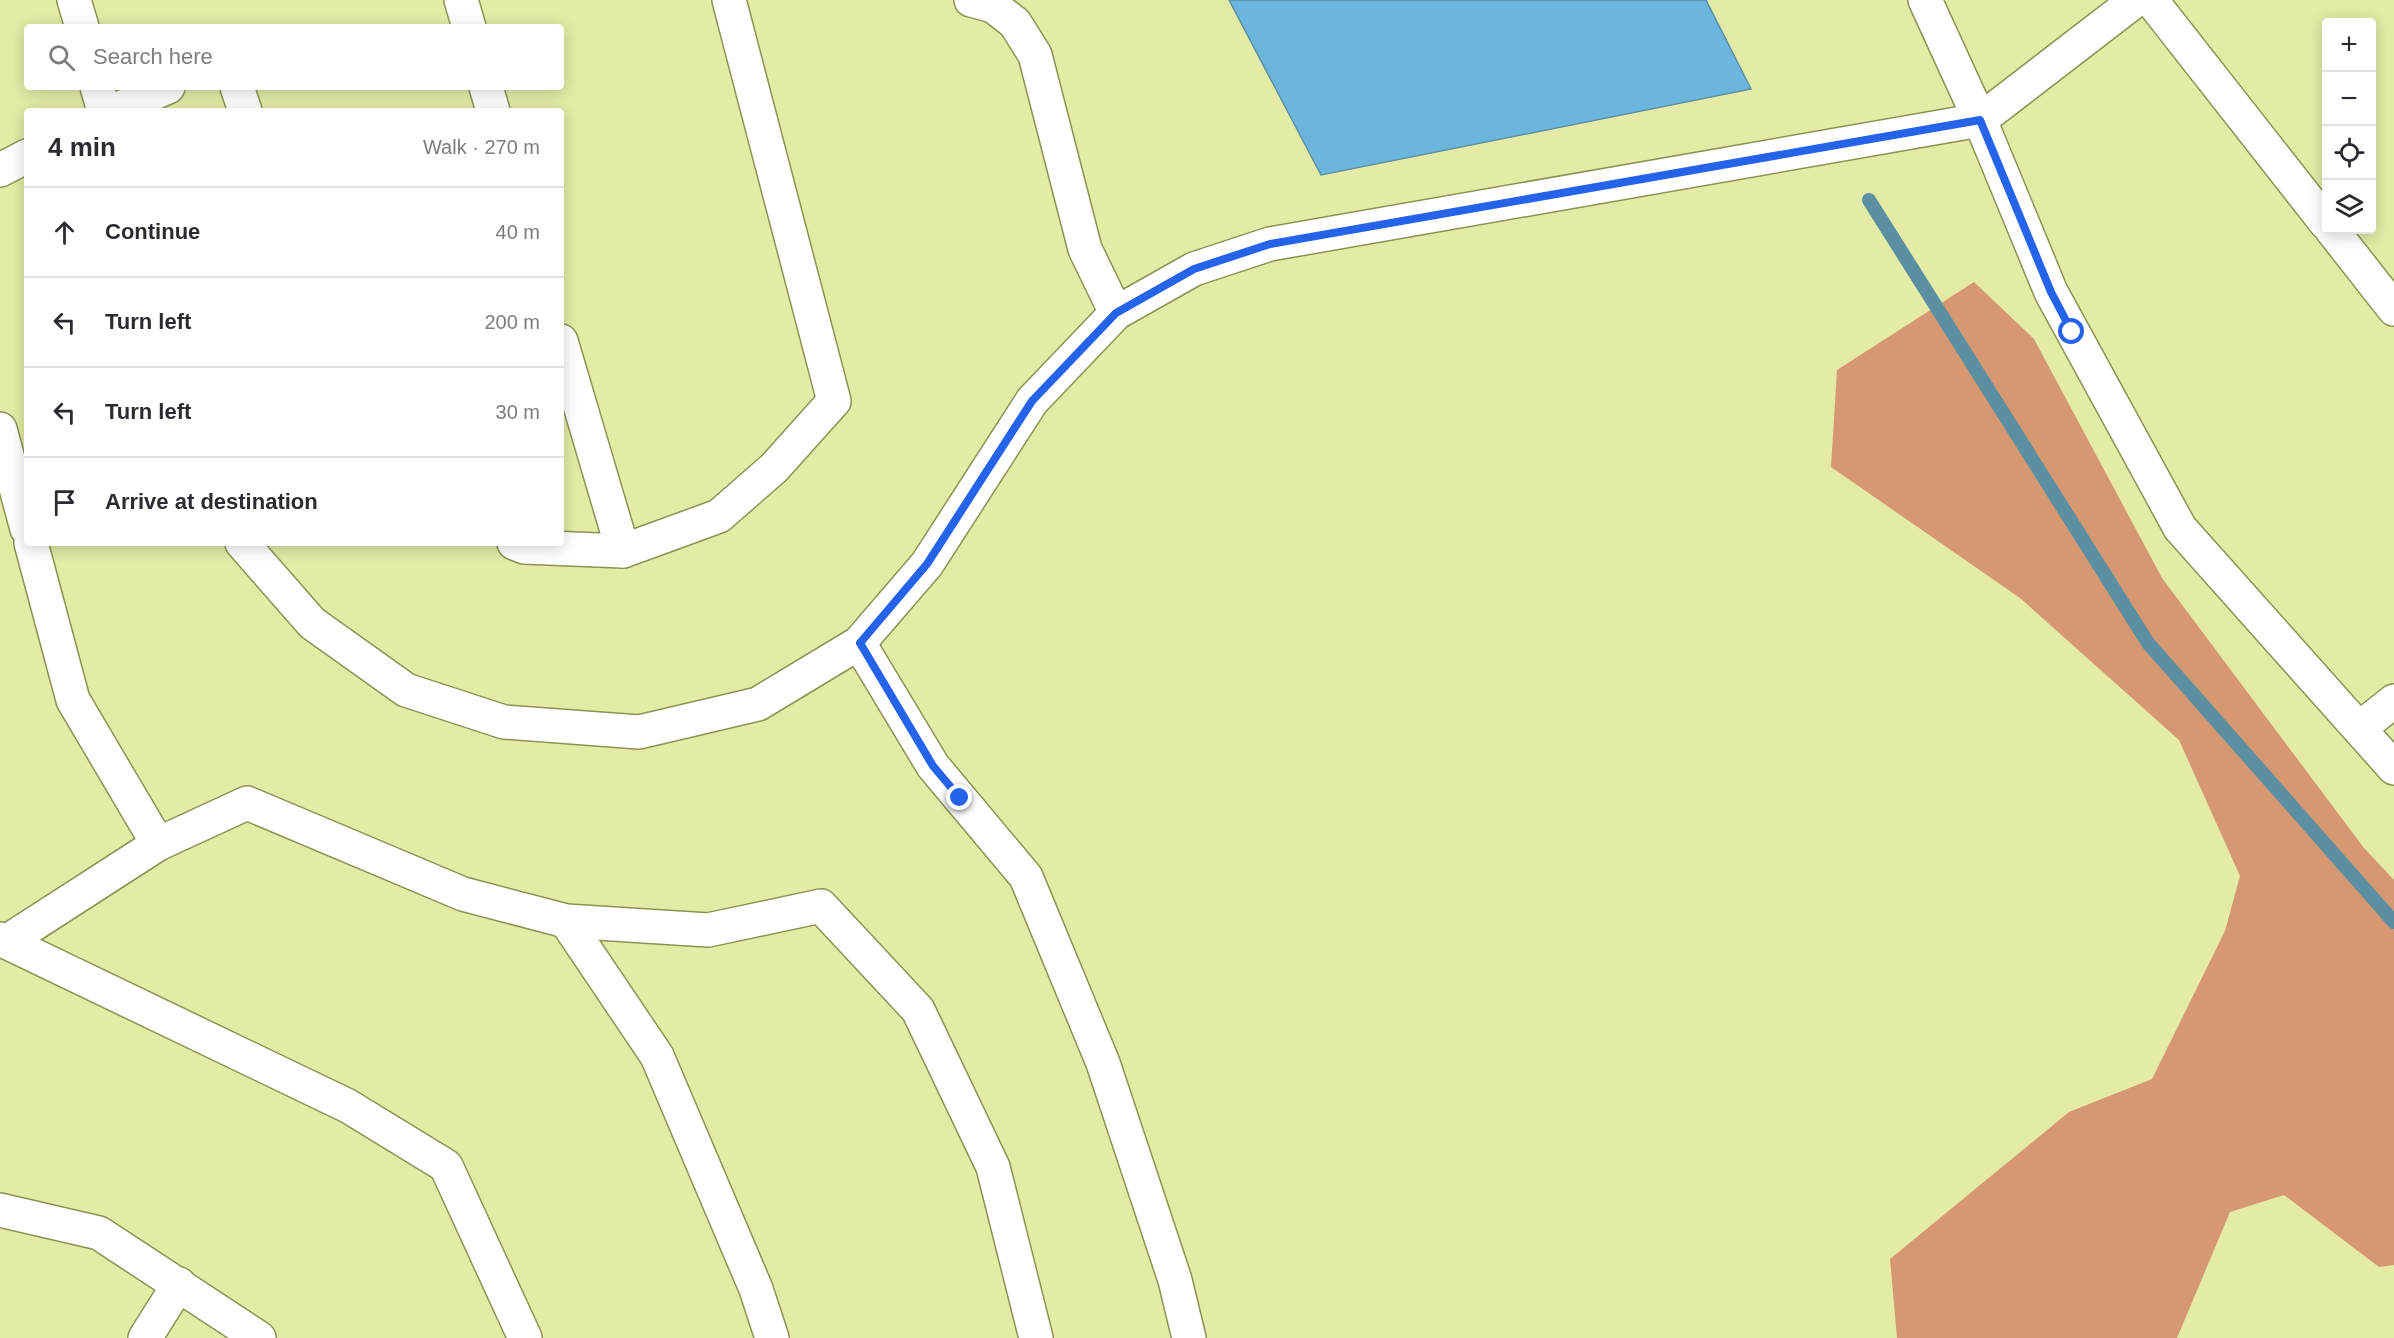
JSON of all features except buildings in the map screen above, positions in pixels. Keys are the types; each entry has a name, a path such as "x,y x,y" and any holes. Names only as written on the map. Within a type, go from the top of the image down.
{"street":[{"path":"74,0 81,24"},
{"path":"461,0 468,24"},
{"path":"522,546 622,551 718,516 774,468 834,401 729,0"},
{"path":"971,0 993,6 1015,23 1035,55 1086,249 1116,313"},
{"path":"1925,0 1980,120 2051,292 2180,528 2394,768"},
{"path":"245,546 312,622 406,690 504,722 639,732 758,704 860,643 927,564 1032,401 1116,313 1194,269 1270,244 1980,120 2136,0"},
{"path":"2151,0 2322,218"},
{"path":"99,90 103,108"},
{"path":"120,108 161,90"},
{"path":"238,90 244,108"},
{"path":"487,90 493,108"},
{"path":"0,170 24,158"},
{"path":"2335,234 2394,309"},
{"path":"564,351 622,551"},
{"path":"0,429 24,518"},
{"path":"32,546 74,700 158,843"},
{"path":"860,643 933,766 1026,877 1103,1063 1175,1280 1189,1338"},
{"path":"2360,728 2394,701"},
{"path":"3,940 158,843 247,802 463,894 566,921 708,930 821,906 918,1010 993,1167 1036,1338"},
{"path":"566,921 657,1056 756,1289 772,1338"},
{"path":"3,940 348,1106 446,1166 525,1338"},
{"path":"0,1210 99,1233 259,1338"},
{"path":"145,1338 179,1284"}],"shaded area":[{"path":"1974,282 2034,339 2162,578 2364,848 2394,880 2394,1265 2379,1267 2284,1195 2230,1212 2177,1338 1897,1338 1890,1259 2069,1112 2152,1079 2225,931 2240,876 2179,740 2020,598 1831,467 1837,370"}],"water":[{"path":"1229,0 1706,0 1751,89 1321,175"}],"waterway":[{"path":"1869,200 2148,643 2394,922"}],"route":[{"path":"960,798 933,766 860,643 927,564 1032,401 1116,313 1194,269 1270,244 1980,120 2051,292 2072,332"}]}
